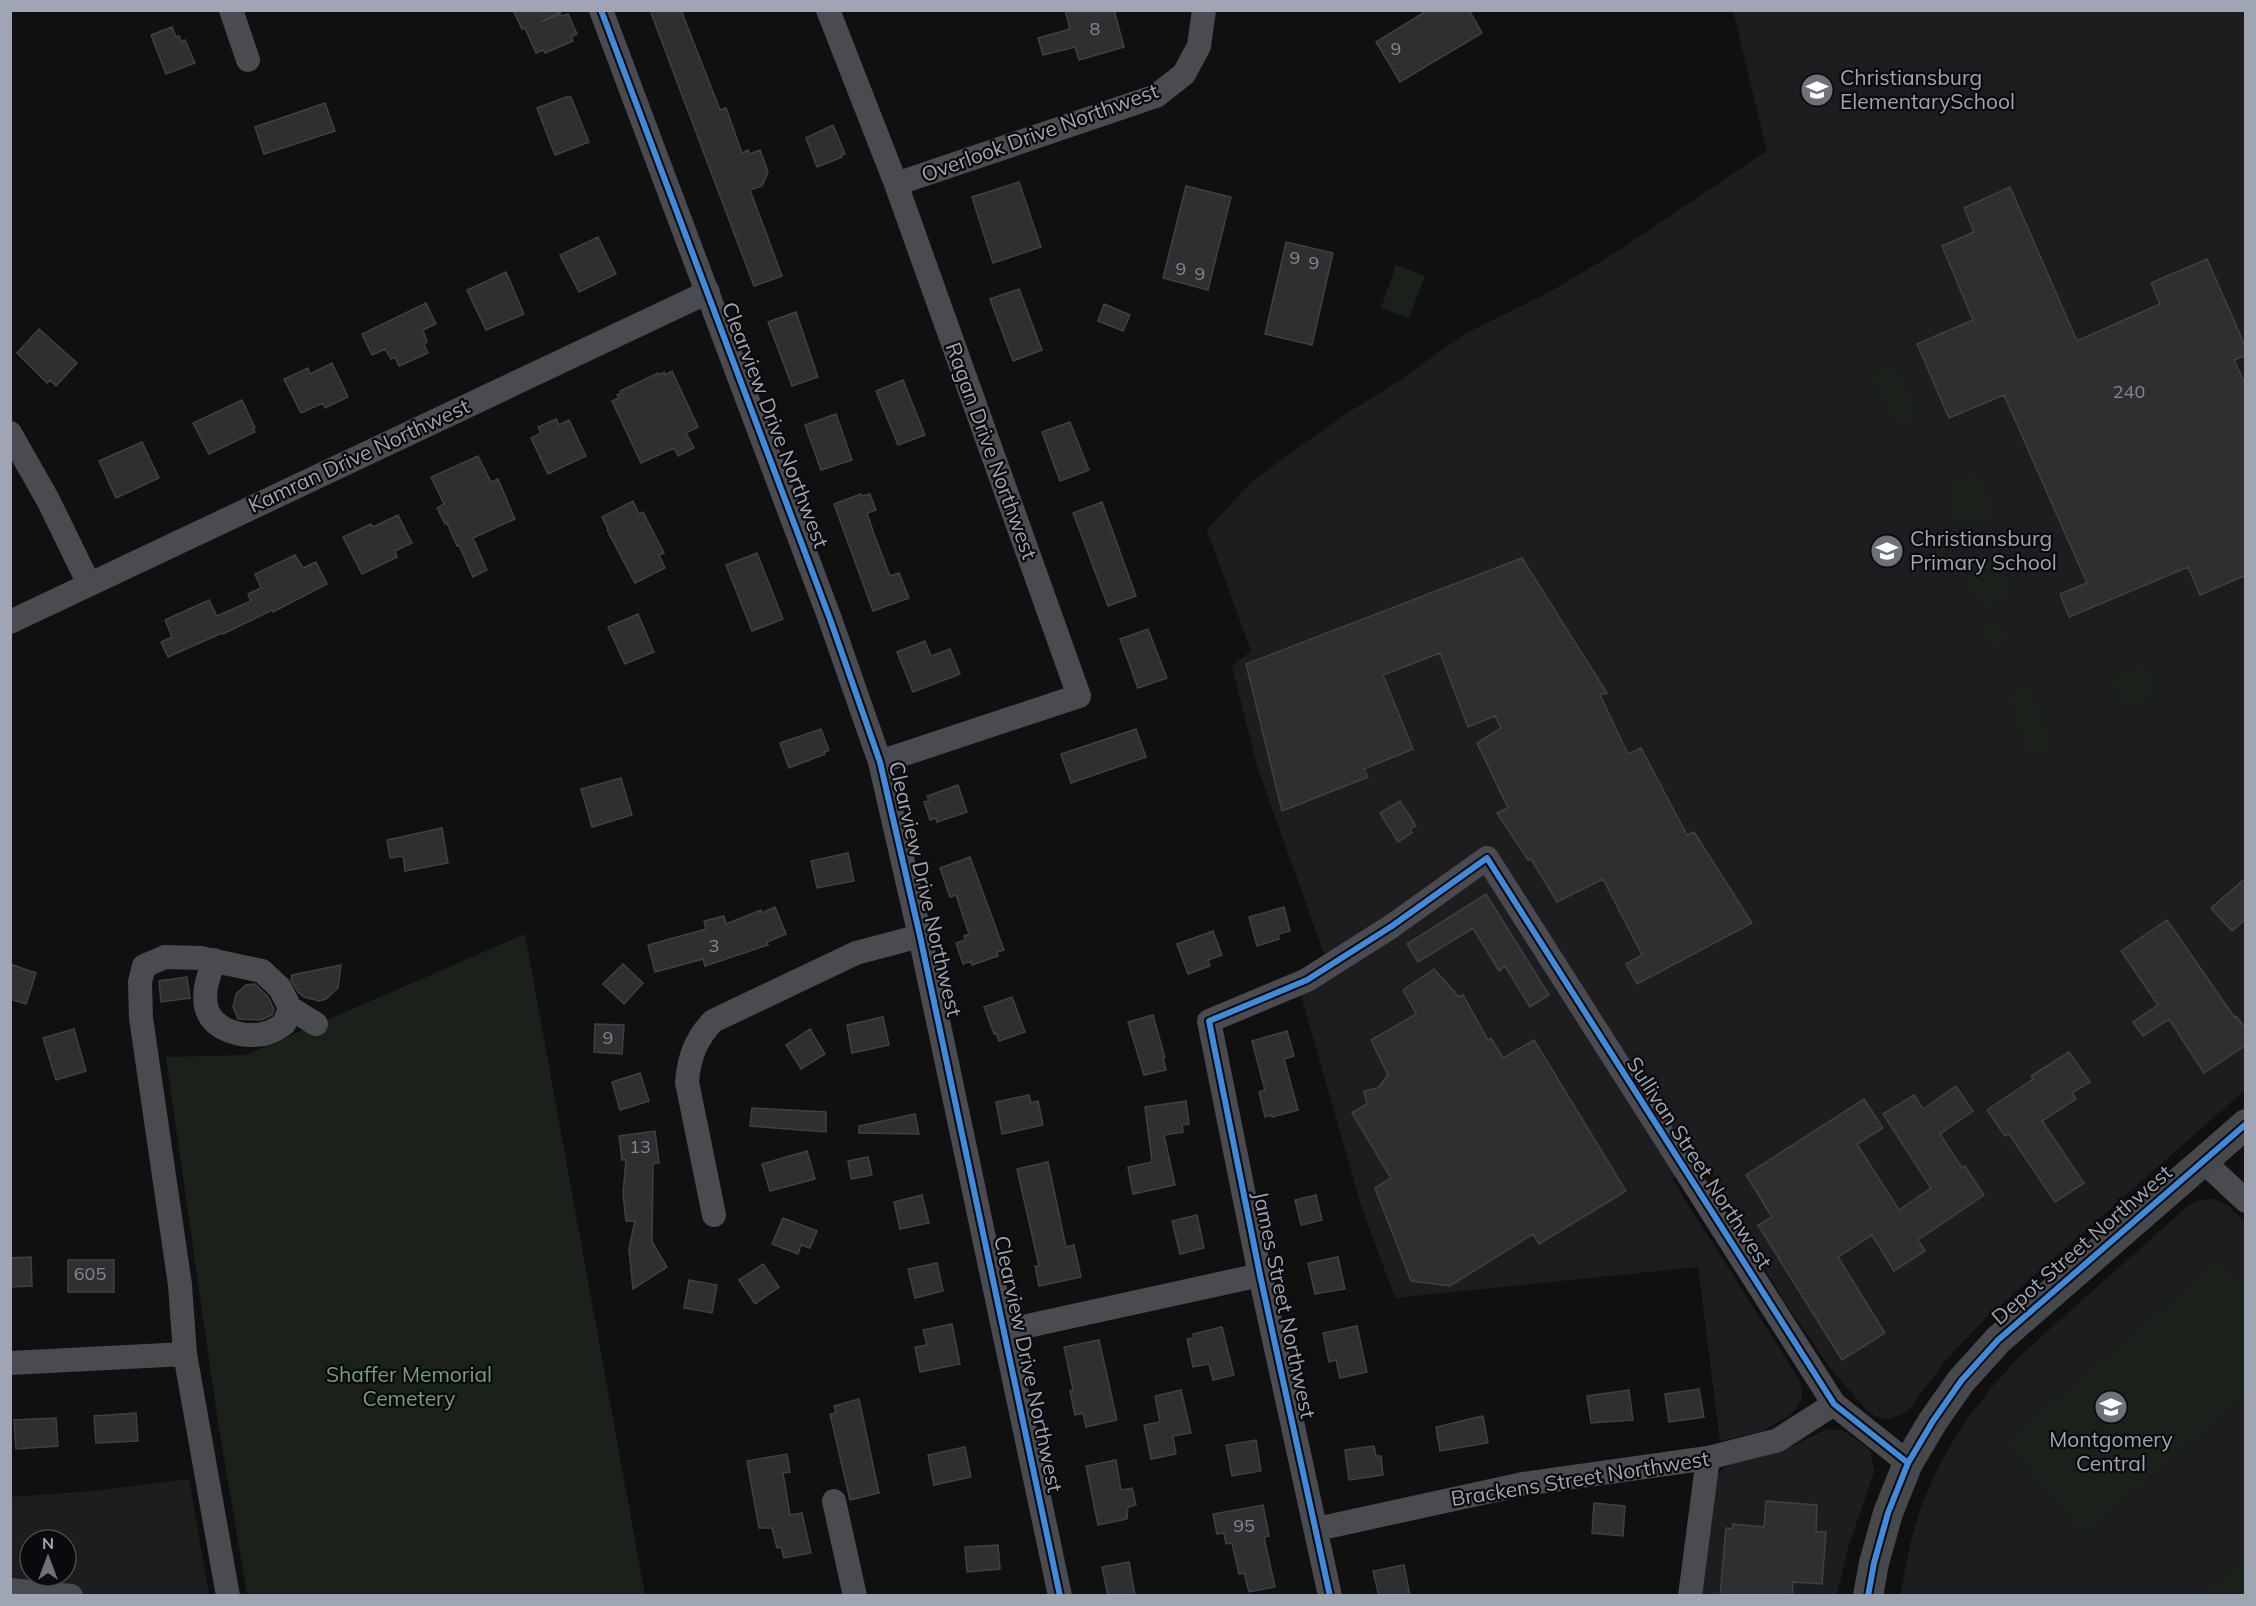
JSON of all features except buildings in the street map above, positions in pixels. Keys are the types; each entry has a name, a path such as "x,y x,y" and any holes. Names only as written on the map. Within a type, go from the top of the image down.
{"main road":[{"name":"Depot Street Northwest","path":"1868,1596 1874,1563 1888,1513 1908,1463 1933,1421 1961,1381 1998,1340 2246,1124"}],"street":[{"path":"231,10 248,60"},
{"name":"Clearview Drive Northwest","path":"601,10 830,619 880,762 920,936 1060,1596"},
{"name":"Ragan Drive Northwest","path":"828,10 896,184 1078,696 880,762"},
{"name":"Overlook Drive Northwest","path":"896,184 1156,96 1184,74 1199,46 1204,10"},
{"name":"Kamran Drive Northwest","path":"10,622 708,292"},
{"path":"10,433 48,500 89,584"},
{"name":"James Street Northwest","path":"1330,1596 1260,1275 1209,1021 1307,980 1392,926 1487,858"},
{"name":"Sullivan Street Northwest","path":"1487,858 1834,1404 1908,1463"},
{"path":"714,1215 687,1082 688,1065 693,1048 702,1032 713,1022 856,953 920,936"},
{"path":"228,1596 185,1354 180,1286 143,1029 140,982 144,966 165,957 201,958 262,971 280,988 291,1008 316,1024"},
{"path":"214,960 205,985 206,1008 219,1025 241,1036 266,1034 284,1024 291,1008"},
{"path":"2203,1161 2246,1201"},
{"path":"1005,1331 1260,1275"},
{"path":"10,1363 185,1354"},
{"name":"Brackens Street Northwest","path":"1317,1529 1523,1484 1708,1458 1778,1440 1834,1404"},
{"path":"1690,1596 1708,1458"},
{"path":"834,1501 855,1596"},
{"path":"10,1590 71,1596"}],"shaded area":[{"path":"1733,11 2245,11 2245,1090 1983,1321 1947,1359 1910,1408 1901,1415 1889,1419 1879,1418 1870,1413 1832,1371 1782,1298 1702,1161 1672,1179 1800,1381 1802,1396 1797,1408 1789,1416 1760,1432 1720,1441 1698,1267 1395,1298 1361,1205 1301,995 1332,976 1258,769 1232,666 1251,651 1207,530 1253,480 1344,415 1399,381 1466,333 1548,293 1610,256 1767,151"},
{"name":"Montgomery Central","path":"2214,1199 2227,1205 2246,1222 2245,1595 1900,1596 1911,1540 1923,1501 1941,1462 1962,1426 1991,1388 2018,1358 2188,1206 2199,1200"},
{"path":"1827,1429 1842,1430 1863,1444 1871,1452 1874,1472 1849,1545 1837,1595 1697,1596 1715,1478 1720,1471 1727,1466 1792,1446"},
{"path":"189,1479 209,1595 11,1596 11,1497 92,1491"}],"green space":[{"path":"1396,265 1425,276 1409,318 1381,308"},
{"path":"1887,363 1901,378 1914,406 1914,418 1909,423 1902,425 1890,419 1872,380 1877,367"},
{"path":"1971,474 1983,478 1994,510 1991,517 1966,526 1954,521 1947,504 1954,481"},
{"path":"1994,559 2006,574 2010,594 2003,603 1985,606 1975,599 1966,577 1971,566"},
{"path":"1994,623 2003,626 2006,635 2003,644 1994,647 1985,644 1982,635 1985,626"},
{"path":"2140,666 2146,667 2159,687 2157,692 2144,702 2124,705 2110,678"},
{"path":"2030,687 2054,748 2030,758 2006,696"},
{"name":"Shaffer Memorial Cemetery","path":"525,934 645,1595 247,1595 217,1416 166,1057 246,1055"},
{"path":"2221,1259 2245,1288 2245,1397 2083,1534 2005,1442"},
{"path":"2245,1558 2245,1595 2202,1595"}],"cycle path":[{"path":"601,10 830,619 880,762 920,936 1060,1596"},
{"path":"1330,1596 1260,1275 1209,1021 1307,980 1392,926 1487,858 1834,1404 1908,1463"},
{"path":"1868,1596 1874,1563 1888,1513 1908,1463 1933,1421 1961,1381 1998,1340 2246,1124"}],"place":[{"name":"Christiansburg ElementarySchool","path":"1817,90"},
{"name":"Christiansburg Primary School","path":"1887,551"},
{"name":"Montgomery Central","path":"2111,1407"}]}
